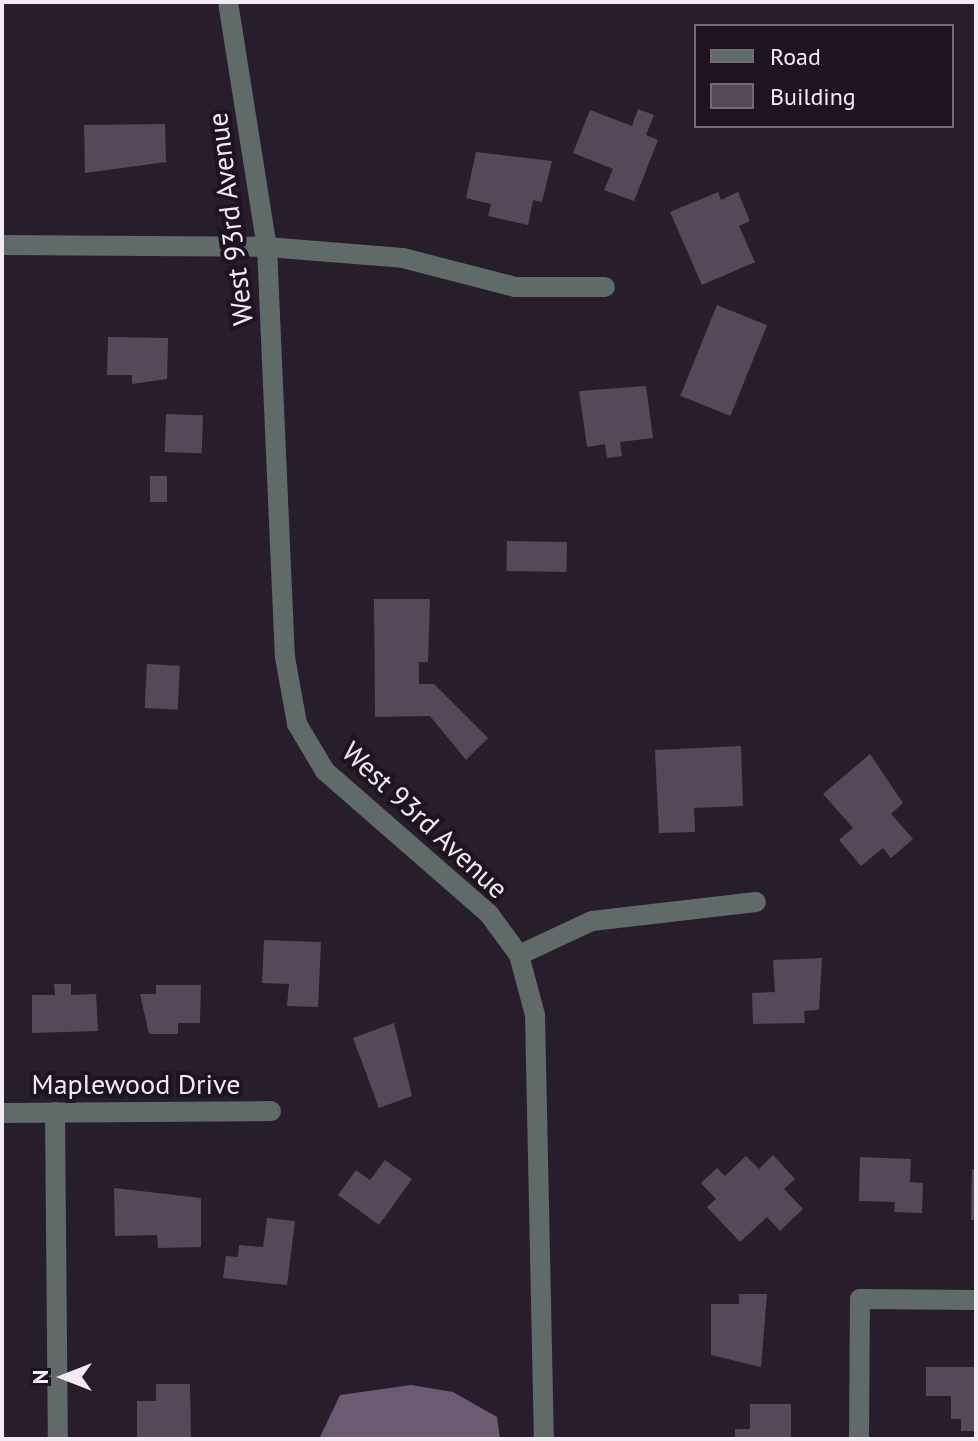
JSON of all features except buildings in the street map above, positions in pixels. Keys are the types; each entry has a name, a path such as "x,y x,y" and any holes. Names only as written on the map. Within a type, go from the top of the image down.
{"street":[{"name":"West 93rd Avenue","path":"228,2 267,247 285,657 297,724 325,771 489,914 519,955 535,1015 544,1439"},
{"path":"2,245 267,247 403,258 515,287 605,287"},
{"path":"519,955 592,921 756,902"},
{"name":"Maplewood Drive","path":"2,1113 271,1111"},
{"path":"55,1112 58,1439"},
{"path":"859,1439 860,1299 976,1300"}],"shaded area":[{"path":"411,1385 453,1392 497,1417 500,1439 319,1439 340,1395"}]}
